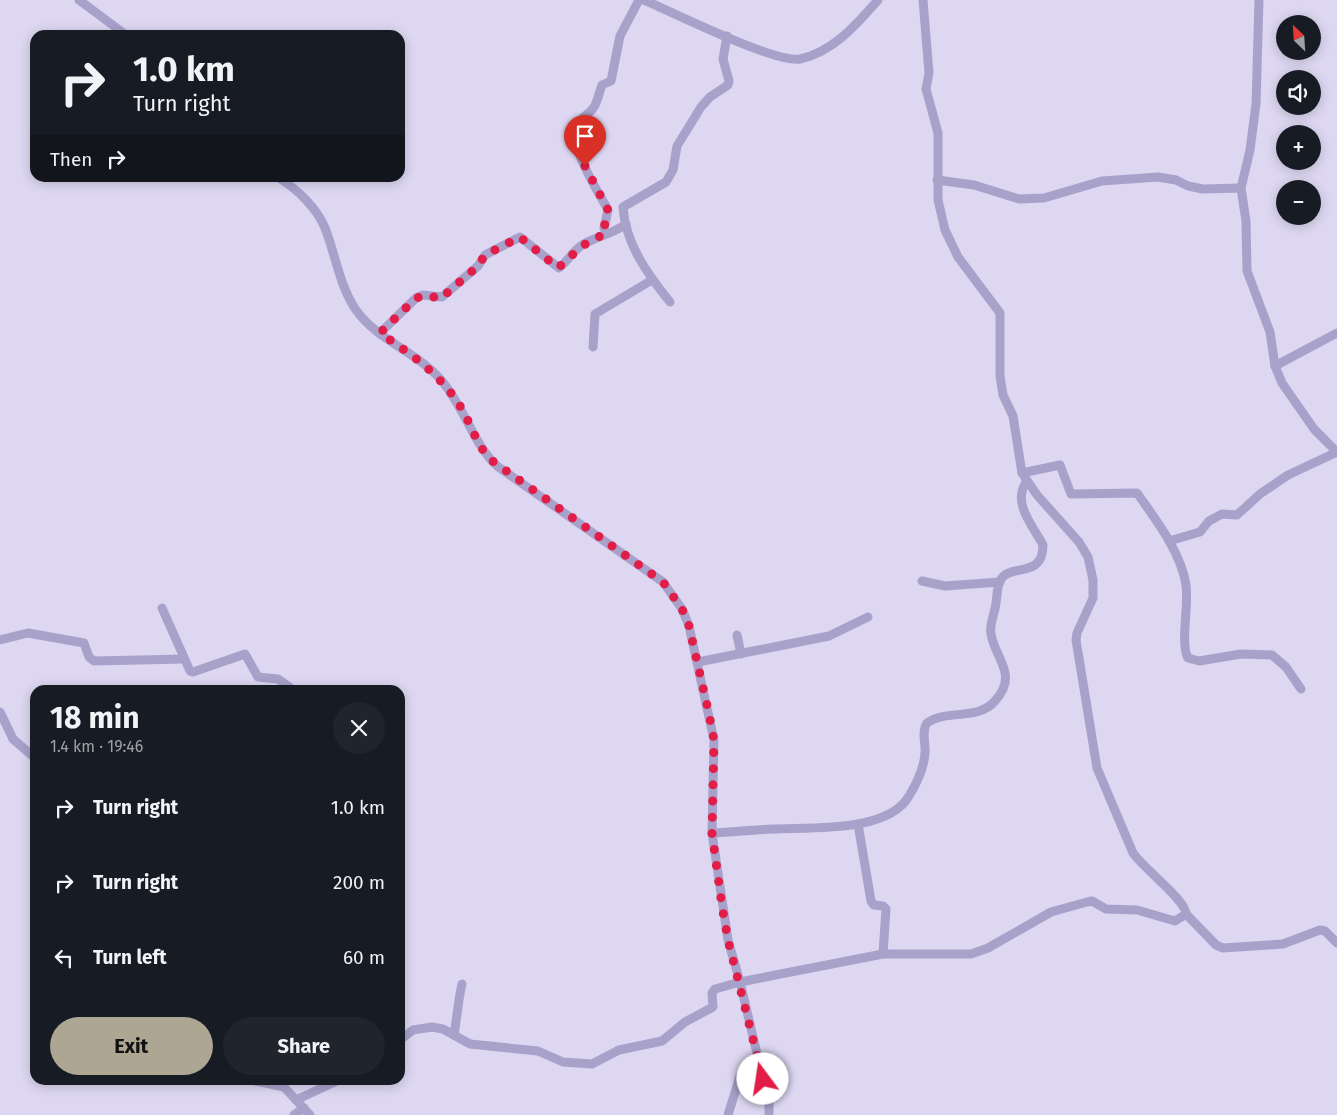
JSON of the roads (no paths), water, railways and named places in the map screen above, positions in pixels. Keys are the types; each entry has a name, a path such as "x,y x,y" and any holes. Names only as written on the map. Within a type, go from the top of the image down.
{"street":[{"path":"79,0 119,30"},
{"path":"606,233 604,228 608,210 582,160 576,144 575,132 579,121 594,107 602,85 611,81 620,36 639,0"},
{"path":"644,0 776,57 793,60 815,54 841,38 878,0"},
{"path":"712,833 858,824 898,808 908,799 924,764 924,732 927,724 934,720 987,708 998,698 1006,672 990,633 1000,582 1008,574 1032,567 1038,563 1043,551 1043,546 1023,508 1020,498 1024,477 1013,416 1003,395 1000,376 1000,313 958,257 950,241 938,200 938,132 926,88 929,73 923,0"},
{"path":"1168,541 1200,532 1209,521 1222,514 1237,514 1260,494 1288,475 1337,452 1305,416 1282,383 1275,366 1270,332 1247,271 1246,221 1241,188 1256,104 1259,0"},
{"path":"670,302 652,280 640,259 626,224 623,207 666,182 673,170 677,146 701,107 710,97 728,85 729,81 723,59 727,36"},
{"path":"937,180 974,185 1019,199 1044,198 1102,181 1158,177 1176,180 1188,186 1203,189 1241,188"},
{"path":"285,182 308,201 324,226 345,290 356,310 380,333 422,362 440,379 466,416 483,451 497,466 663,582 686,617 698,662 714,740 712,833 728,940 769,1102 769,1115"},
{"path":"380,333 416,298 427,295 440,299 478,266 485,255 520,237 558,268 582,246 606,233 616,231 626,224"},
{"path":"593,347 595,314 652,280"},
{"path":"1275,366 1337,333"},
{"path":"1024,477 1060,465 1071,494 1136,492 1168,541 1180,564 1186,587 1186,631 1184,645 1188,658 1199,661 1241,654 1272,655 1286,666 1301,689"},
{"path":"1024,477 1079,542 1091,568 1093,580 1092,604 1077,633 1076,640 1097,768 1102,785 1137,859 1181,902 1186,914 1216,945 1223,948 1283,944 1320,930 1325,931 1337,943"},
{"path":"922,581 946,586 1000,582"},
{"path":"162,608 190,671 193,672 246,654 258,677 278,679 286,685"},
{"path":"698,662 829,636 868,617"},
{"path":"0,640 30,633 84,643 89,657 94,661 184,659"},
{"path":"737,636 741,654"},
{"path":"0,712 13,739 30,754"},
{"path":"858,824 870,901 874,905 883,906 886,909 883,954"},
{"path":"405,1037 420,1027 443,1029 475,1045 538,1051 563,1062 592,1064 619,1050 662,1041 685,1022 713,1007 713,990 740,982 883,954 971,954 988,948 1050,912 1089,901 1106,909 1138,910 1175,921 1186,914"},
{"path":"454,1036 462,984"},
{"path":"728,1115 740,1076 758,1062"},
{"path":"272,1085 284,1088 307,1112 294,1115"},
{"path":"296,1100 329,1085"}]}
